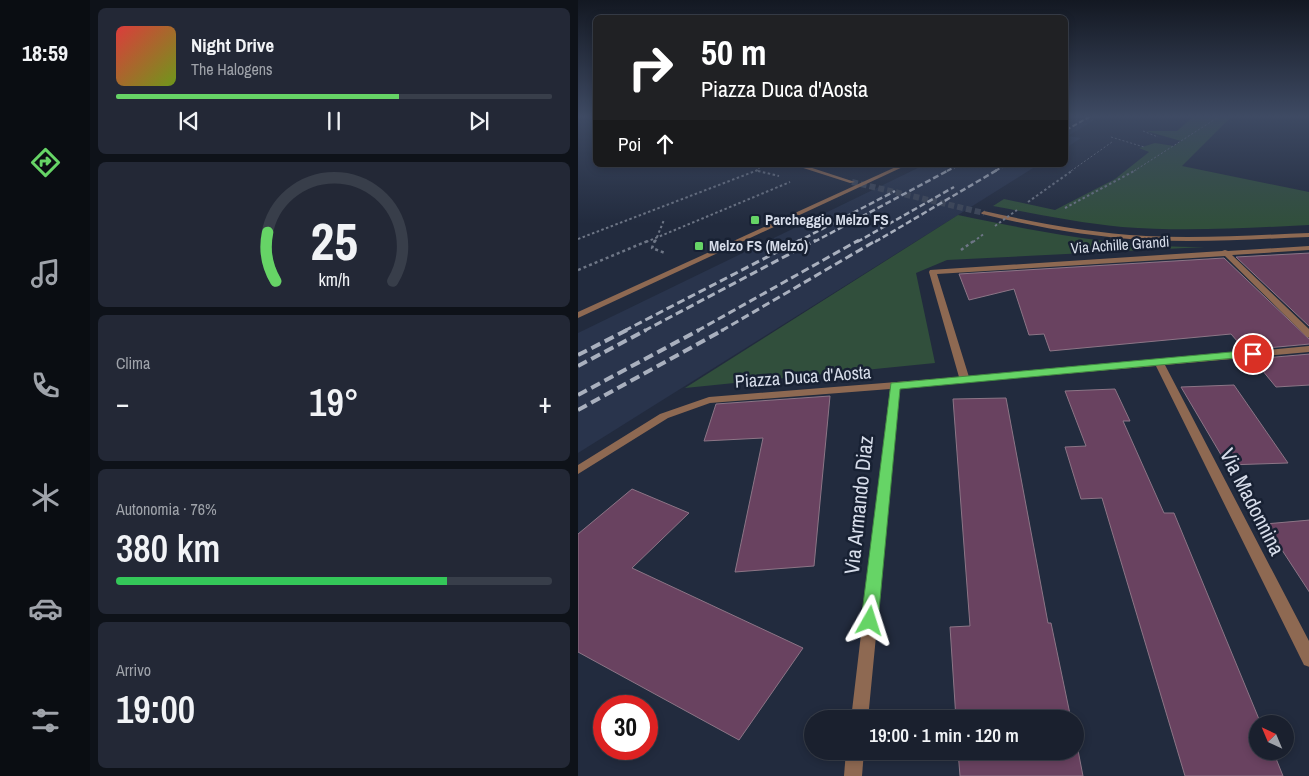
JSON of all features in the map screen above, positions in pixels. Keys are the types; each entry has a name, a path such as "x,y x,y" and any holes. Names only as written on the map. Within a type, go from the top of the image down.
{"street":[{"path":"803,167 852,182"},
{"path":"578,315 893,167"},
{"path":"984,213 1067,230 1138,238 1199,239 1310,235"},
{"name":"Via Achille Grandi","path":"966,380 933,272 1310,248"},
{"path":"1225,252 1310,335"},
{"name":"Piazza Duca d'Aosta","path":"578,470 664,416 708,400 966,380 1310,348"},
{"name":"Via Madonnina","path":"1159,362 1310,660"},
{"name":"Via Armando Diaz","path":"860,710 895,386"},
{"path":"853,776 854,760"}],"path":[{"path":"1025,204 1098,152"},
{"path":"1063,209 1124,178 1164,152"},
{"path":"578,239 762,167"},
{"path":"578,270 796,180"},
{"path":"995,226 1021,207"},
{"path":"664,220 652,248 693,262"}],"shaded area":[{"path":"920,167 1035,167 578,453 578,333"}],"green space":[{"path":"1149,152 1196,152 1182,166 1309,192 1309,225 1216,229 1122,227 1057,218 993,206 1004,199 1055,210 1115,179"},
{"path":"958,215 1021,228 1111,242 1205,247 947,260 916,273 935,363 685,388"}],"building":[{"path":"1310,253 1310,327 1236,257"},
{"path":"1224,258 1310,340 1310,344 1245,350 1231,334 1050,351 1044,334 1029,335 1014,289 969,300 959,274"},
{"path":"1310,354 1310,385 1276,387 1253,359"},
{"path":"1234,385 1288,463 1227,465 1181,387"},
{"path":"1115,389 1130,421 1123,421 1164,513 1174,513 1257,715 1249,715 1249,760 1277,760 1283,776 1185,776 1102,498 1081,499 1065,447 1086,446 1065,391"},
{"path":"830,396 814,566 735,572 763,438 704,441 716,404"},
{"path":"1006,398 1048,623 1051,623 1069,710 955,710 950,627 970,626 953,399"},
{"path":"632,489 689,513 632,568 803,648 739,740 578,652 578,534"},
{"path":"1310,520 1310,593 1265,524"},
{"path":"959,760 1080,760 1083,776 960,776"}],"tunnel":[{"path":"852,182 984,213"}],"railway":[{"path":"949,170 955,167"},
{"path":"995,171 1002,167"},
{"path":"814,242 949,170"},
{"path":"875,242 997,170"},
{"path":"857,242 954,187"},
{"path":"797,242 895,191"},
{"path":"624,331 800,240"},
{"path":"644,331 816,240"},
{"path":"697,331 859,240"},
{"path":"721,331 877,240"},
{"path":"578,355 627,330"},
{"path":"578,366 646,330"},
{"path":"578,395 699,330"},
{"path":"578,410 723,330"}],"place":[{"name":"Parcheggio Melzo FS","path":"755,220"},
{"name":"Melzo FS (Melzo)","path":"699,246"}],"route":[{"path":"870,621 895,386 1253,354"}]}
